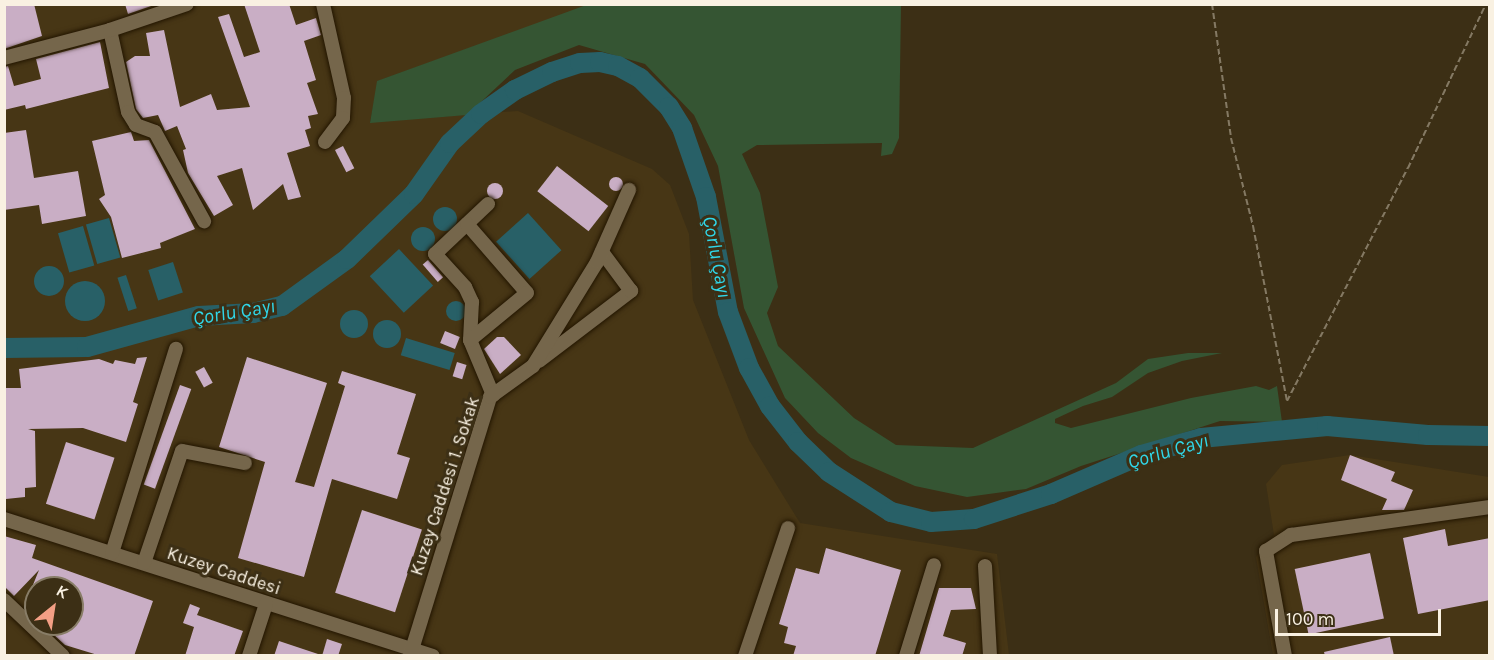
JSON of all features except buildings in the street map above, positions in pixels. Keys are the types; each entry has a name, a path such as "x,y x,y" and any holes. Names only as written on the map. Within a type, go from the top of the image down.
{"street":[{"path":"4,58 110,30 187,4"},
{"path":"323,4 344,98 343,118 325,142"},
{"path":"110,30 128,112 136,125 155,132 204,222"},
{"name":"Kuzey Caddesi 1. Sokak","path":"411,652 492,395 533,366 602,252 629,190"},
{"path":"488,204 435,254 465,287 472,302 470,340 492,395"},
{"path":"467,224 527,292 470,340"},
{"path":"533,366 631,291 602,252"},
{"path":"112,553 176,349"},
{"path":"144,563 182,451 245,463"},
{"path":"1285,656 1266,551 1291,536 1490,507"},
{"name":"Kuzey Caddesi","path":"4,519 411,652 433,656"},
{"path":"745,656 788,528"},
{"path":"906,656 934,565"},
{"path":"985,566 990,656"},
{"path":"4,600 63,656"},
{"path":"249,656 266,604"}],"path":[{"path":"1212,4 1231,138 1253,226 1287,402 1408,168 1486,4"}],"shaded area":[{"path":"4,5 589,5 378,81 370,122 518,111 652,169 670,185 689,234 693,300 749,440 800,523 997,554 1009,655 5,655"},
{"path":"1350,455 1489,477 1489,655 1273,655 1256,557 1274,535 1266,484 1282,465"}],"green space":[{"path":"589,4 901,5 899,138 892,154 881,156 882,143 757,145 742,154 760,193 778,287 767,313 778,346 854,418 896,445 973,448 1116,383 1148,359 1188,353 1222,353 1182,361 1148,373 1112,397 1083,406 1055,419 1055,423 1071,428 1191,398 1256,386 1269,390 1277,386 1282,422 1220,421 1081,466 1026,489 967,497 915,486 851,458 818,433 785,398 744,308 718,166 694,115 645,64 579,45 515,70 467,115 370,123 377,81"}],"water":[{"path":"445,207 450,208 456,214 456,224 450,230 445,231 440,230 434,224 433,219 434,214 440,208"},
{"path":"528,213 561,250 530,279 496,242"},
{"path":"109,218 120,257 97,264 86,225"},
{"path":"83,226 94,265 69,273 58,233"},
{"path":"423,227 428,228 434,234 434,244 428,250 423,251 418,250 412,244 411,239 412,234 418,228"},
{"path":"399,249 433,286 404,313 370,276"},
{"path":"173,262 183,292 158,300 148,270"},
{"path":"49,266 55,267 63,275 63,287 55,295 49,296 43,295 35,287 34,281 35,275 43,267"},
{"path":"126,275 137,308 128,311 117,278"},
{"path":"85,281 99,287 105,301 99,315 85,321 71,315 65,301 71,287"},
{"path":"456,301 463,304 466,311 463,318 456,321 449,318 446,311 449,304"},
{"path":"354,310 364,314 368,324 364,334 354,338 344,334 340,324 344,314"},
{"path":"387,320 397,324 401,334 397,344 387,348 377,344 373,334 377,324"},
{"path":"406,338 455,353 450,370 401,355"}],"waterway":[{"name":"Çorlu Çayı","path":"4,348 87,347 199,316 253,313 282,306 347,259 414,194 450,143 481,114 515,90 552,72 580,63 600,62 618,66 640,78 669,107 682,128 706,197 728,312 749,368 770,406 798,442 829,472 891,512 931,522 974,519 1051,494 1141,455 1201,438 1327,426 1428,435 1490,436"}]}
